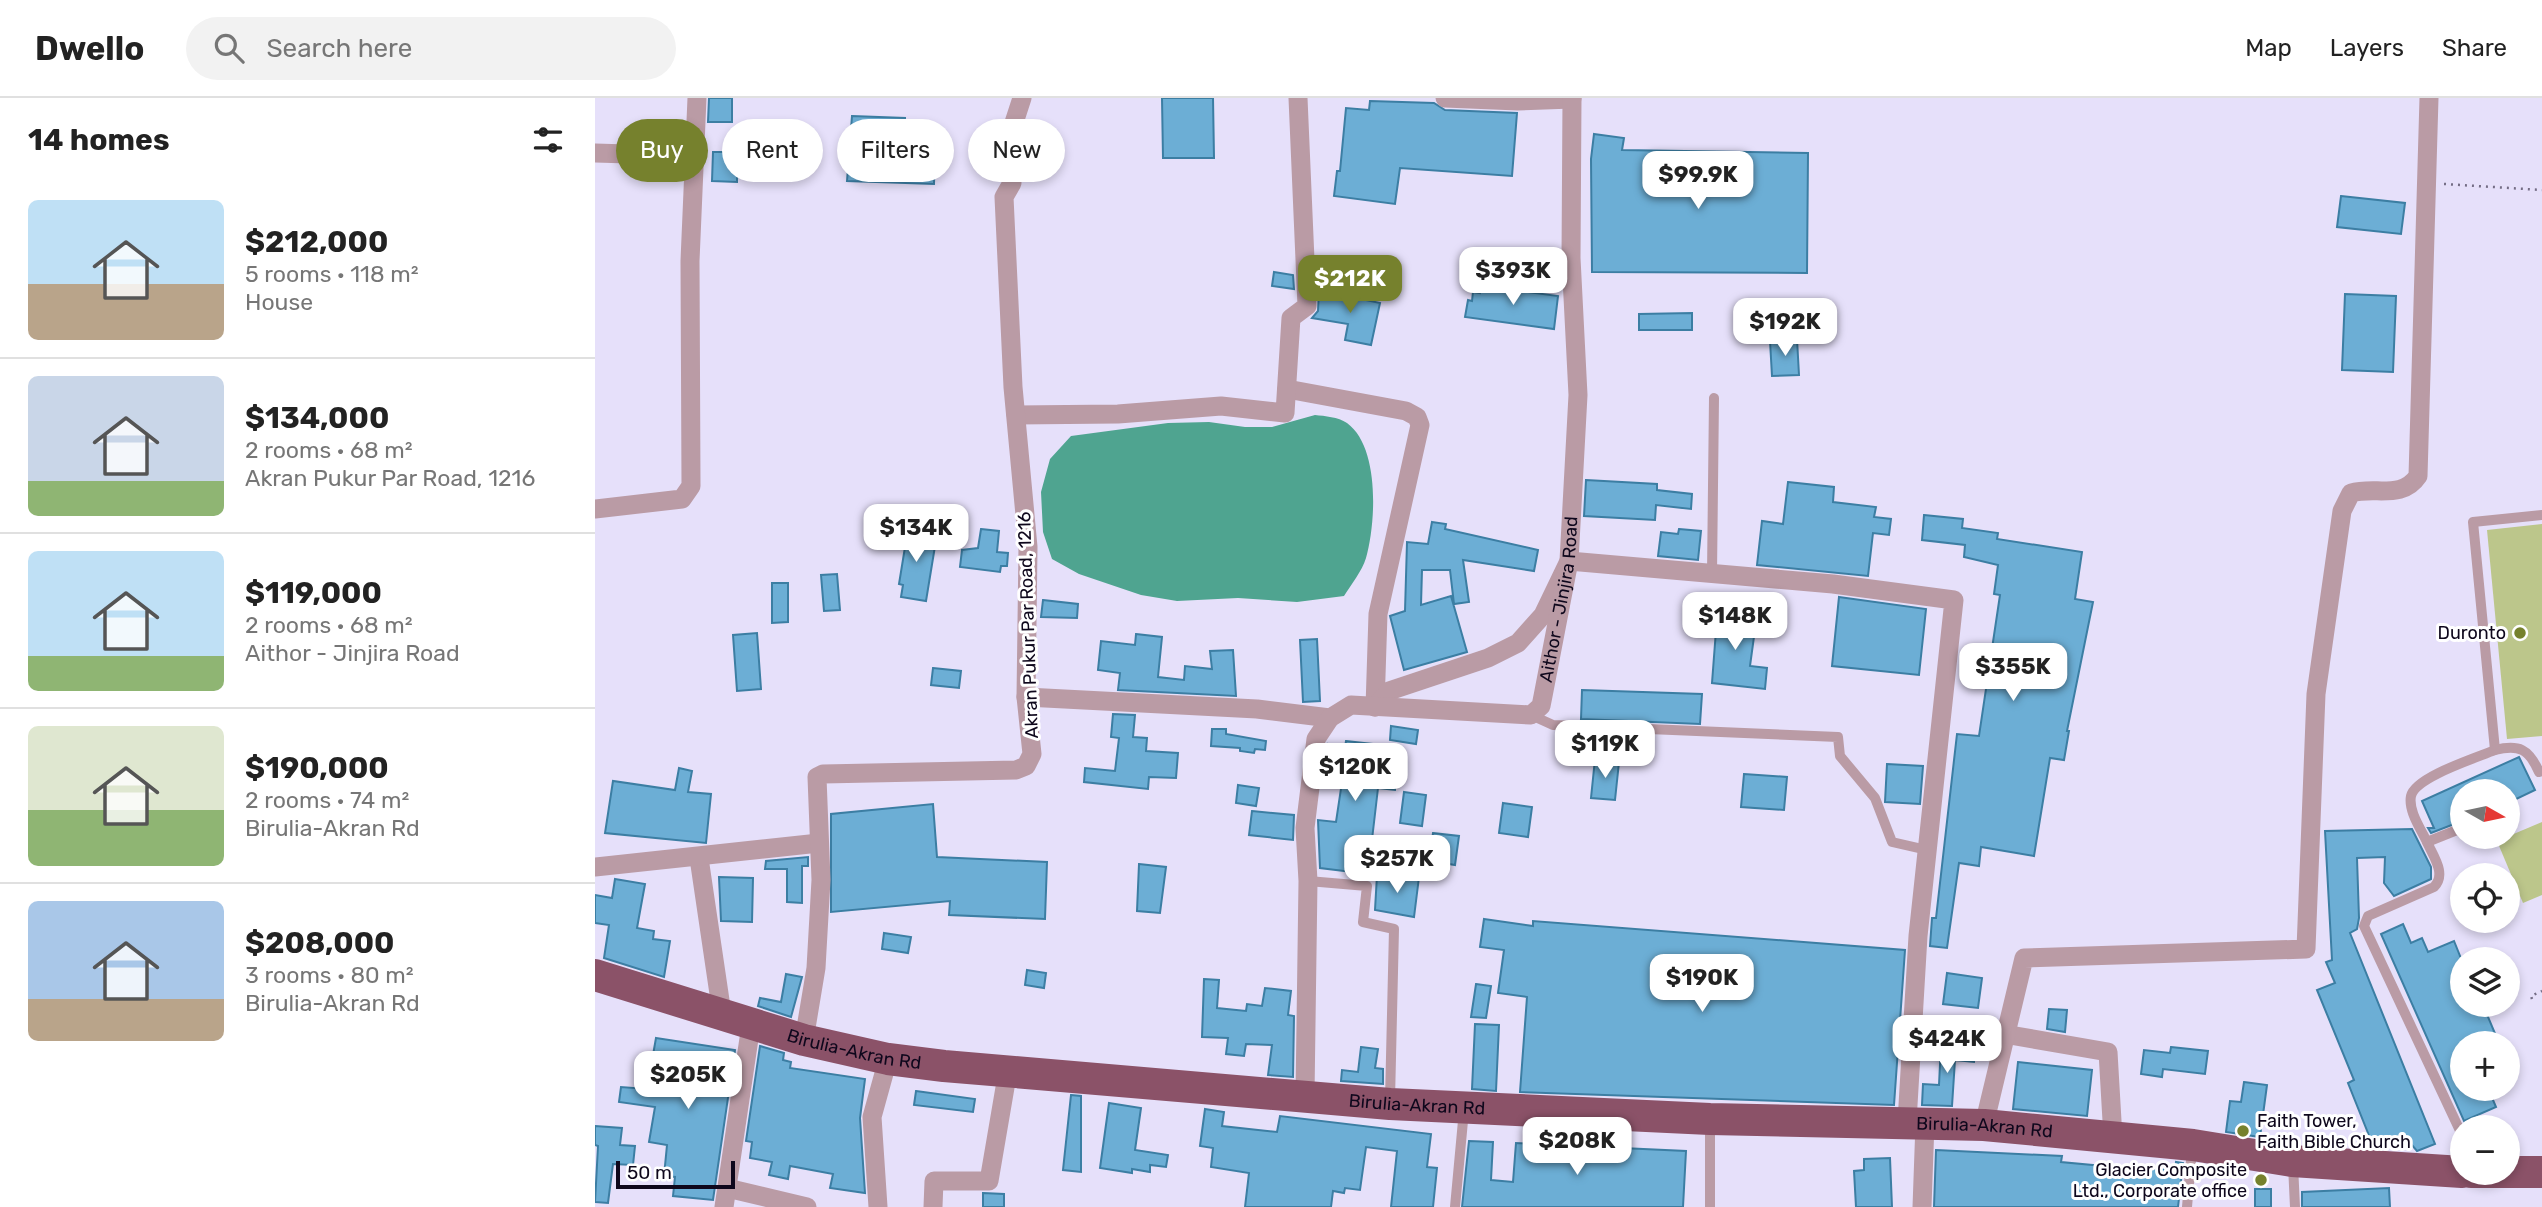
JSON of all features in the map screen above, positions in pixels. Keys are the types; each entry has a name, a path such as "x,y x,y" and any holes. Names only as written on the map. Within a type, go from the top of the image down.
{"highway":[{"name":"Birulia-Akran Rd","path":"595,975 804,1040 888,1059 1390,1104 1710,1119 1984,1125 2193,1145 2292,1161 2450,1171"},
{"path":"2520,1172 2542,1172"}],"street":[{"path":"696,119 697,98"},
{"name":"Akran Pukur Par Road, 1216","path":"804,1040 816,968 819,843 817,777 823,774 1016,770 1026,766 1033,754 1026,697 1028,547 1016,415 1004,197 1012,183 1009,138 1022,98"},
{"path":"1016,415 1118,414 1221,406 1285,413 1291,318 1307,306 1298,98"},
{"path":"1444,98 1518,101 1572,98"},
{"name":"Aithor - Jinjira Road","path":"1531,715 1541,706 1569,561 1578,395 1571,258 1572,98"},
{"path":"1984,1125 2024,958 2306,949 2316,694 2342,511 2351,493 2362,490 2398,491 2411,486 2418,476 2429,98"},
{"path":"595,153 616,154"},
{"path":"595,509 682,499 691,486 690,261 694,182"},
{"path":"1287,390 1406,411 1417,417 1420,425 1378,614 1375,706"},
{"path":"1375,706 1389,691 1488,658 1518,643 1543,615 1569,561 1833,584 1954,600 1917,936 1916,1122 1922,1207"},
{"path":"1026,697 1257,709 1330,718"},
{"path":"1305,1095 1308,881 1305,828 1316,739 1330,718 1351,705 1531,715"},
{"path":"595,867 699,858 819,843"},
{"path":"699,858 737,1019 726,1197 807,1207"},
{"path":"2004,1034 2108,1052 2113,1138"},
{"path":"878,1207 872,1117 888,1059"},
{"path":"933,1207 934,1181 989,1181 1008,1070"}],"lane":[{"path":"1711,574 1714,398"},
{"path":"2495,750 2473,522 2542,515"},
{"path":"1531,715 1553,725 1837,737 1840,756 1875,798 1892,842 1927,850"},
{"path":"2453,1115 2364,926 2368,916 2438,883 2440,870 2412,809 2411,797 2419,783 2495,750 2515,746 2523,748 2531,755 2539,772 2542,771"},
{"path":"2427,842 2450,833"},
{"path":"1308,881 1367,886 1363,922 1394,929 1390,1104"},
{"path":"1455,1207 1464,1108"},
{"path":"1710,1119 1710,1207"},
{"path":"2187,1207 2193,1145"},
{"path":"2292,1161 2295,1207"}],"path":[{"path":"2427,183 2542,190"},
{"path":"2532,999 2531,996 2542,991"}],"shaded area":[{"path":"1315,415 1336,418 1347,423 1358,434 1370,467 1373,506 1366,558 1344,596 1297,602 1238,598 1177,601 1141,595 1079,574 1052,559 1043,532 1041,492 1050,459 1071,436 1168,423 1209,422 1245,427 1272,427"},
{"name":"Duronto","path":"2542,524 2542,736 2507,739 2487,530"},
{"path":"2542,822 2542,895 2523,903 2520,896 2520,863 2506,863 2500,849 2520,849 2520,831"}],"building":[{"path":"709,98 732,98 732,119 708,122"},
{"path":"1162,98 1213,98 1214,158 1163,158"},
{"path":"1370,101 1434,103 1445,110 1517,113 1512,176 1400,168 1395,204 1334,196 1337,171 1340,171 1346,108 1369,110"},
{"path":"852,116 905,118 905,119 852,119"},
{"path":"1594,134 1624,138 1622,150 1808,153 1807,273 1592,272 1591,159"},
{"path":"713,152 722,152 722,181 712,181"},
{"path":"876,182 934,182 934,184"},
{"path":"2341,196 2405,203 2401,234 2337,227"},
{"path":"1274,272 1293,275 1294,289 1272,286"},
{"path":"1481,286 1558,296 1554,329 1465,317 1468,300 1472,301 1473,292 1480,293"},
{"path":"1319,290 1380,303 1371,345 1345,340 1348,324 1312,318 1318,311"},
{"path":"2345,294 2396,296 2393,372 2342,370"},
{"path":"1692,313 1692,330 1639,330 1639,314"},
{"path":"1797,339 1799,375 1772,376 1770,341"},
{"path":"1586,480 1657,484 1657,490 1692,494 1691,509 1656,505 1655,520 1584,516"},
{"path":"1788,482 1834,487 1833,502 1876,507 1874,517 1891,519 1889,535 1873,533 1868,576 1757,565 1762,521 1783,524"},
{"path":"1924,515 1963,519 1962,528 1998,533 1997,539 2082,552 2075,599 2093,602 2067,731 2064,760 2050,758 2034,856 1981,847 1979,866 1959,863 1947,948 1930,946 1932,918 1936,918 1957,734 1979,736 2000,595 1994,594 1998,565 1964,557 1965,545 1922,540"},
{"path":"1432,522 1446,524 1445,529 1538,550 1534,571 1463,560 1469,602 1454,604 1450,570 1422,570 1421,605 1451,596 1467,652 1404,670 1390,616 1405,611 1407,542 1428,544"},
{"path":"900,525 913,526 912,536 936,540 926,601 901,597 903,585 899,584 906,541 898,540"},
{"path":"981,529 999,531 997,552 1008,553 1007,566 1001,566 1000,572 960,567 962,550 978,548"},
{"path":"1679,529 1701,531 1698,560 1658,556 1661,532 1678,534"},
{"path":"837,574 840,610 824,611 821,575"},
{"path":"772,583 788,583 788,622 772,623"},
{"path":"1839,597 1926,609 1919,675 1832,666"},
{"path":"1043,600 1078,604 1077,618 1041,617"},
{"path":"1718,604 1734,605 1732,620 1756,622 1750,666 1767,668 1765,689 1712,683"},
{"path":"757,633 761,689 737,691 733,635"},
{"path":"1136,634 1162,637 1158,677 1184,680 1185,666 1212,669 1210,651 1233,650 1236,696 1118,690 1120,673 1098,670 1101,641 1135,645"},
{"path":"1317,639 1320,701 1303,702 1300,640"},
{"path":"933,668 961,671 959,688 931,685"},
{"path":"1582,690 1702,694 1700,724 1581,719"},
{"path":"1113,714 1135,715 1133,737 1147,738 1146,751 1178,753 1176,778 1149,777 1148,789 1084,782 1085,768 1115,771 1119,738 1111,737"},
{"path":"1391,726 1418,730 1416,744 1390,740"},
{"path":"1212,729 1226,729 1226,734 1266,741 1265,750 1255,749 1254,753 1240,751 1240,748 1211,746"},
{"path":"1346,741 1399,747 1395,790 1378,788 1368,874 1320,868 1318,820 1336,822 1342,782 1323,780 1328,744 1345,747"},
{"path":"2519,757 2535,790 2520,797 2520,779 2470,779"},
{"path":"1595,759 1619,762 1615,800 1591,798"},
{"path":"1887,764 1923,766 1920,804 1885,802"},
{"path":"679,768 692,771 688,792 711,794 706,843 605,833 613,781 675,790"},
{"path":"1744,774 1787,777 1784,810 1741,807"},
{"path":"1238,785 1259,788 1256,806 1236,803"},
{"path":"2450,788 2450,826 2431,833 2428,828 2434,828 2422,801"},
{"path":"1404,792 1426,795 1422,826 1400,823"},
{"path":"1503,803 1532,807 1528,837 1499,833"},
{"path":"933,804 937,857 1047,862 1045,919 949,915 950,901 831,912 831,814"},
{"path":"1252,811 1294,815 1293,840 1249,835"},
{"path":"2412,829 2431,867 2431,879 2394,896 2384,883 2385,857 2357,858 2359,918 2357,929 2350,933 2435,1144 2417,1151 2412,1145 2394,1149 2391,1142 2374,1148 2348,1083 2354,1080 2317,990 2335,983 2326,962 2332,960 2325,831"},
{"path":"1433,833 1459,836 1455,865 1437,862 1438,855 1430,854"},
{"path":"808,857 808,866 802,866 802,903 787,902 787,869 765,869 766,861"},
{"path":"1139,864 1166,867 1160,913 1137,911"},
{"path":"1377,875 1419,877 1414,917 1375,910"},
{"path":"719,877 753,878 752,922 721,921"},
{"path":"615,879 645,884 637,928 654,931 653,939 670,941 664,977 604,958 609,925 595,923 595,895 612,898"},
{"path":"1484,919 1533,926 1533,921 1905,950 1894,1105 1520,1092 1527,997 1498,993 1504,950 1480,947"},
{"path":"2403,924 2411,943 2422,938 2428,952 2454,941 2456,947 2450,947 2450,1017 2488,1017 2494,1031 2450,1031 2450,1089 2381,934"},
{"path":"884,933 911,937 908,953 882,949"},
{"path":"1027,970 1046,973 1044,988 1025,985"},
{"path":"1947,973 1982,978 1978,1008 1943,1004"},
{"path":"786,974 802,977 791,1017 758,1006 760,998 781,1002"},
{"path":"1204,979 1219,980 1217,1008 1246,1011 1247,1004 1262,1006 1265,988 1291,991 1288,1015 1294,1016 1293,1077 1268,1075 1272,1045 1246,1044 1244,1056 1226,1054 1228,1038 1202,1037"},
{"path":"1476,984 1491,986 1486,1018 1471,1017"},
{"path":"2049,1009 2067,1010 2065,1032 2047,1029"},
{"path":"1475,1024 1499,1025 1496,1091 1472,1089"},
{"path":"656,1038 735,1050 713,1200 673,1196 675,1177 664,1176 667,1145 649,1142 655,1107 619,1102 621,1087 647,1089"},
{"path":"1941,1044 1975,1047 1974,1062 1955,1060 1952,1106 1922,1105 1923,1084 1939,1085"},
{"path":"760,1046 784,1053 783,1060 791,1062 790,1068 865,1079 860,1118 865,1193 830,1188 833,1174 790,1166 788,1179 769,1175 772,1162 750,1158 752,1142 746,1141"},
{"path":"1361,1047 1378,1049 1375,1068 1383,1069 1383,1084 1341,1081 1342,1070 1358,1072"},
{"path":"2171,1047 2208,1051 2205,1074 2163,1069 2162,1077 2141,1074 2144,1050 2170,1053"},
{"path":"2018,1062 2092,1070 2087,1116 2013,1109"},
{"name":"Faith Tower, Faith Bible Church","path":"2244,1082 2267,1085 2260,1137 2226,1132 2230,1101 2241,1102"},
{"path":"916,1091 975,1099 973,1112 914,1105"},
{"path":"1071,1095 1081,1096 1081,1172 1063,1170"},
{"path":"2455,1101 2493,1101 2496,1107 2478,1115 2461,1115"},
{"path":"1109,1103 1141,1108 1135,1150 1168,1155 1166,1167 1150,1165 1150,1172 1132,1169 1132,1173 1100,1168"},
{"path":"1205,1109 1224,1112 1222,1126 1249,1129 1277,1132 1280,1116 1431,1134 1427,1167 1437,1168 1433,1207 1391,1207 1397,1151 1366,1147 1360,1190 1345,1188 1344,1193 1333,1191 1331,1207 1245,1207 1249,1173 1211,1167 1213,1148 1200,1146"},
{"path":"595,1126 622,1128 620,1145 635,1146 633,1165 613,1164 608,1203 595,1202 598,1146 595,1145"},
{"path":"1469,1141 1493,1142 1491,1180 1513,1182 1516,1143 1686,1151 1683,1207 1462,1207"},
{"path":"1936,1150 2062,1156 2061,1162 2125,1168 2175,1170 2176,1162 2183,1163 2178,1207 1934,1207"},
{"path":"1890,1158 1892,1207 1856,1207 1854,1171 1864,1170 1864,1159"},
{"path":"2389,1188 2390,1207 2302,1207 2302,1192"},
{"path":"2255,1189 2271,1189 2271,1207 2255,1207"},
{"path":"983,1193 1004,1194 1004,1207 983,1207"}],"place":[{"name":"Duronto","path":"2520,633"},
{"name":"Faith Tower, Faith Bible Church","path":"2243,1131"},
{"name":"Glacier Composite Ltd., Corporate office","path":"2261,1180"}]}
